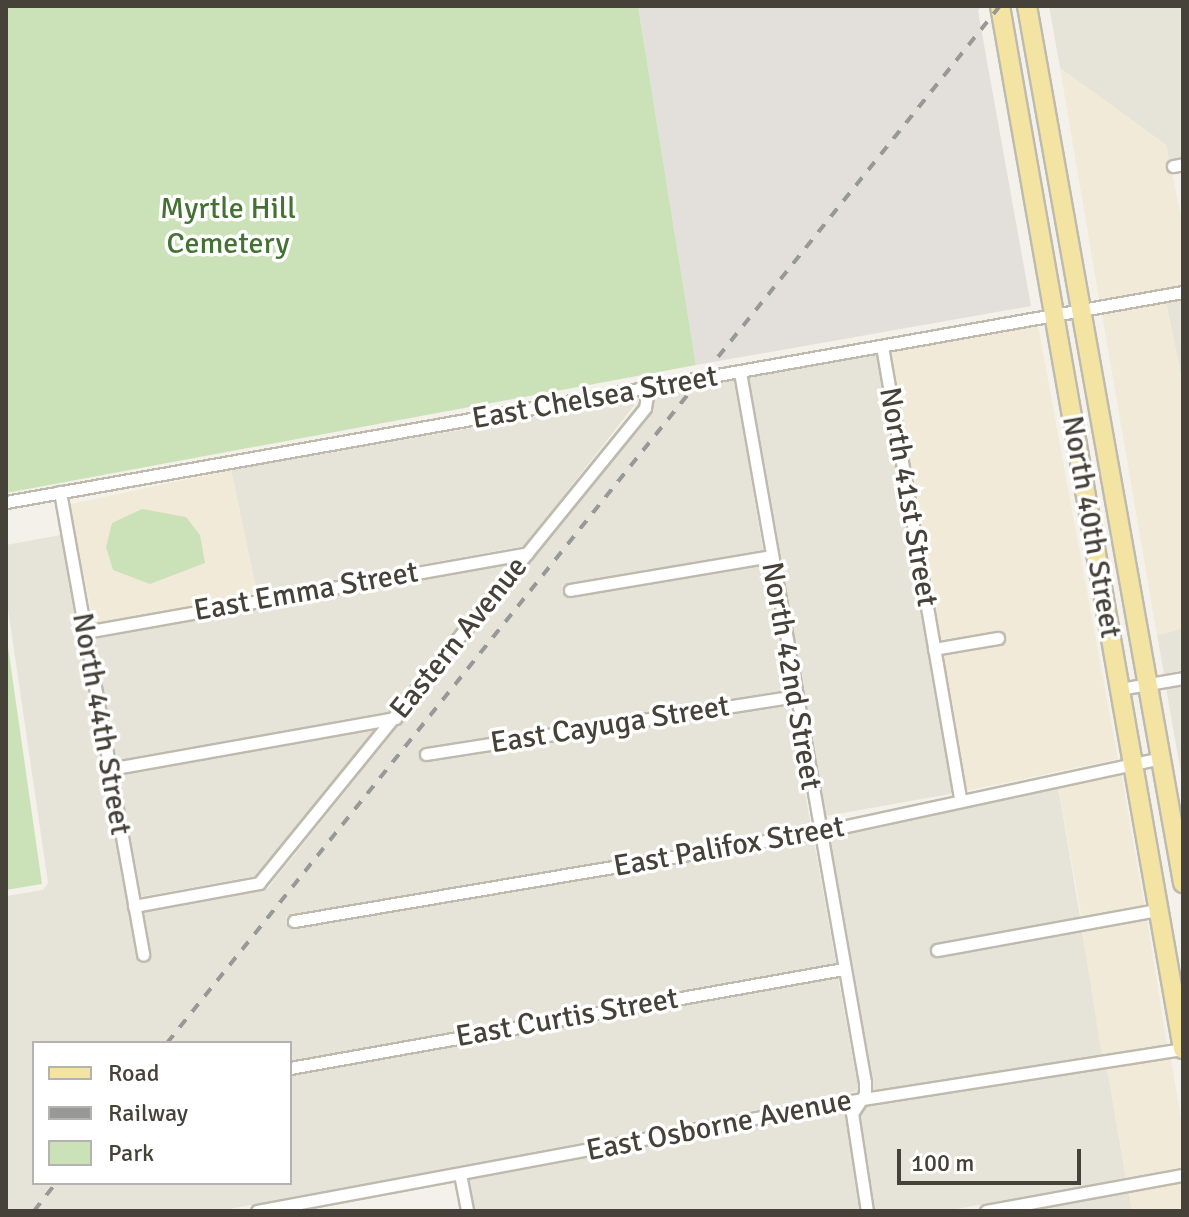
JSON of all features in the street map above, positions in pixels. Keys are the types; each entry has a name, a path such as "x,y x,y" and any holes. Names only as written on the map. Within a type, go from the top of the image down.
{"main road":[{"name":"North 40th Street","path":"1000,6 1183,1049"},
{"name":"North 40th Street","path":"1027,6 1183,883"}],"street":[{"path":"1013,84 1042,79"},
{"name":"East Chelsea Street","path":"6,502 1183,292"},
{"name":"North 41st Street","path":"882,346 960,799"},
{"name":"North 42nd Street","path":"740,372 865,1082 852,1113 867,1211"},
{"name":"Eastern Avenue","path":"134,906 259,883 645,408 648,389"},
{"name":"North 44th Street","path":"60,492 143,955"},
{"path":"1087,509 1116,503"},
{"name":"East Emma Street","path":"85,632 527,553"},
{"path":"570,590 771,556"},
{"path":"1107,618 1136,613"},
{"path":"934,649 998,638"},
{"path":"1120,689 1183,678"},
{"name":"East Cayuga Street","path":"426,754 795,696"},
{"path":"109,769 395,718"},
{"name":"East Palifox Street","path":"294,921 819,832 960,799 1161,758"},
{"path":"937,950 1158,910"},
{"name":"East Curtis Street","path":"292,1068 843,969"},
{"name":"East Osborne Avenue","path":"257,1211 860,1100 1183,1049"},
{"path":"460,1174 467,1211"},
{"path":"986,1211 1183,1175"}],"shaded area":[{"path":"638,6 981,6 978,11 1031,306 696,365"},
{"path":"1049,6 1183,6 1183,157 1169,159 1166,145 1060,68"},
{"path":"1060,68 1166,145 1183,226 1183,285 1099,299"},
{"path":"1183,300 1183,384 1166,303"},
{"path":"1166,303 1183,384 1183,628 1157,635 1102,314"},
{"path":"1038,325 1118,759 965,791 941,655 1005,643 1002,630 939,641 889,352"},
{"path":"877,354 954,793 824,816 747,377"},
{"path":"735,380 763,550 562,585 565,598 766,564 787,690 419,748 421,762 789,704 811,826 286,916 289,929 814,841 836,963 292,1061 292,1041 32,1041 32,1185 292,1185 292,1075 838,977 859,1091 219,1211 6,1211 6,896 43,890 48,883 6,595 6,545 61,535 138,963 150,961 141,912 267,889 650,413 654,395"},
{"path":"640,398 524,546 257,594 231,470"},
{"path":"231,470 257,594 95,629 69,505"},
{"path":"510,563 392,711 114,761 92,638"},
{"path":"1183,628 1183,670 1164,674 1157,635"},
{"path":"1183,685 1183,785 1166,688"},
{"path":"378,728 256,876 139,897 117,775"},
{"path":"1121,773 1144,905 1081,916 1058,784"},
{"path":"1058,786 1080,917 930,945 932,958 1082,931 1104,1054 871,1091 826,838"},
{"path":"1147,919 1167,1045 1102,1056 1082,929"},
{"path":"1171,1059 1183,1131 1183,1167 1126,1178 1107,1068"},
{"path":"1107,1068 1126,1178 946,1211 873,1211 859,1113 863,1106"},
{"path":"846,1109 860,1211 473,1211 468,1180"},
{"path":"1183,1182 1183,1211 1132,1211 1129,1192"},
{"path":"1129,1192 1132,1211 1025,1211"}],"green space":[{"name":"Myrtle Hill Cemetery","path":"6,6 638,6 696,365 6,493"},
{"path":"142,509 186,517 200,535 205,563 150,584 113,570 106,547 112,523"},
{"path":"6,633 42,884 6,890"}],"railway":[{"path":"169,1041 1000,6"},
{"path":"34,1211 54,1185"}]}
